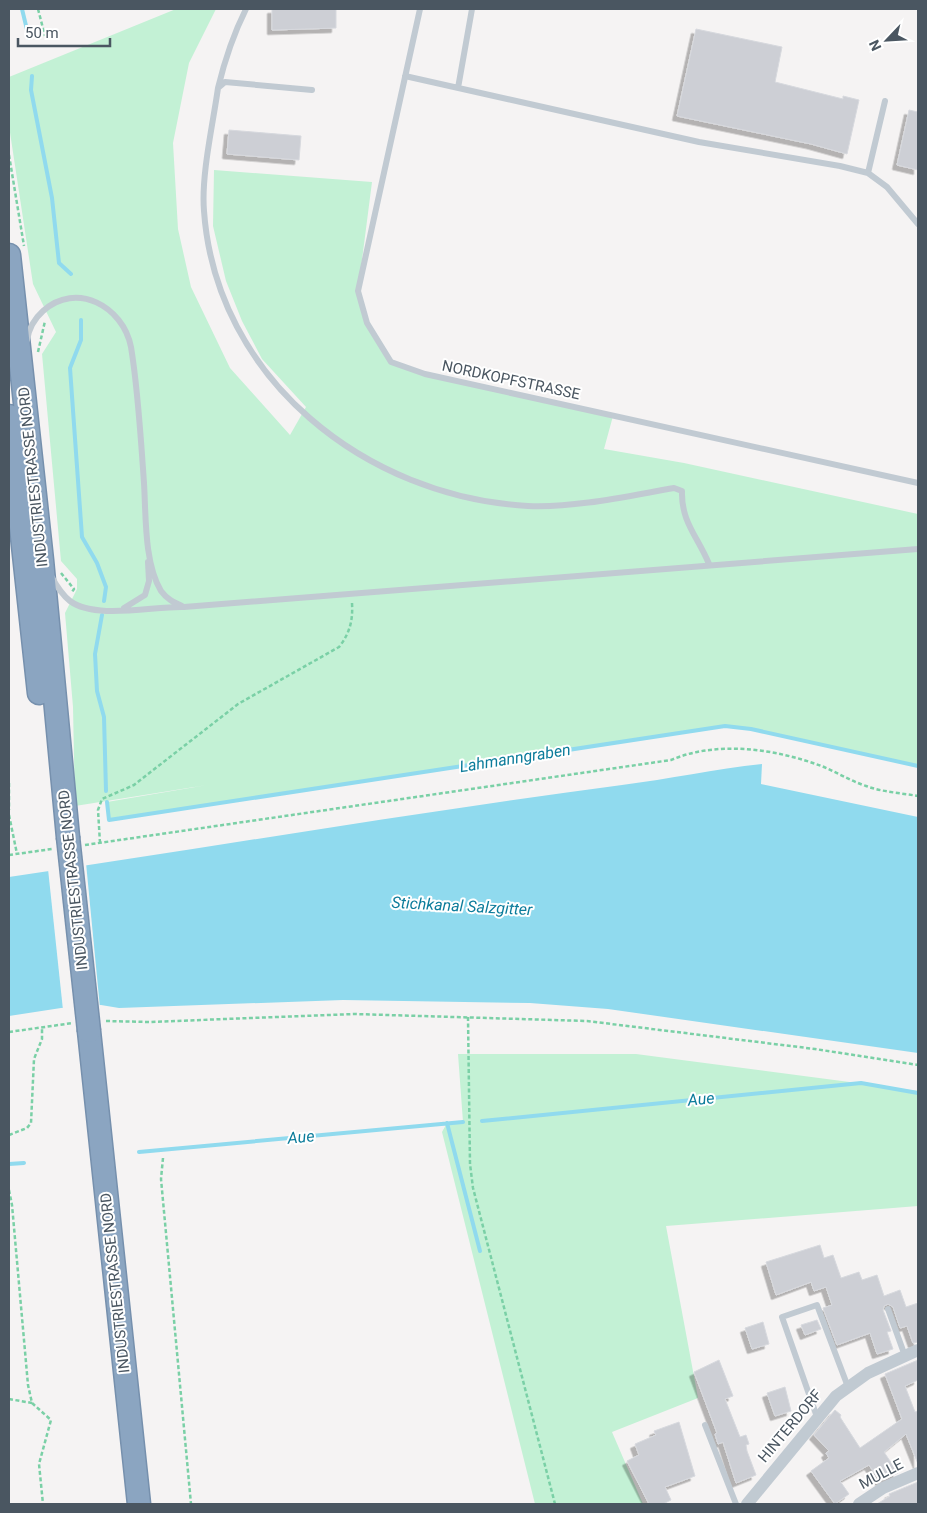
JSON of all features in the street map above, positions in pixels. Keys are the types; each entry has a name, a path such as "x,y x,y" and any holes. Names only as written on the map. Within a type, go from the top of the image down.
{"highway":[{"name":"INDUSTRIESTRASSE NORD","path":"9,255 42,560 65,842"},
{"name":"INDUSTRIESTRASSE NORD","path":"9,416 65,842 87,1026 139,1504"},
{"name":"INDUSTRIESTRASSE NORD","path":"87,1026 126,1504"}],"street":[{"name":"HINTERDORF","path":"748,1504 816,1417 836,1396 868,1373 918,1350"},
{"name":"MULLE","path":"859,1504 883,1488 918,1473"}],"lane":[{"path":"246,9 234,34 218,88 204,210 210,250 232,315 256,361 301,411 326,433 368,458 423,485 481,501 530,506 559,504 674,488 682,491 685,520 709,564"},
{"name":"NORDKOPFSTRASSE","path":"420,9 358,291 367,323 391,362 425,374 918,483"},
{"path":"458,88 472,9"},
{"path":"405,76 698,142 840,166 868,173 887,187 918,224"},
{"path":"218,88 225,82 312,90"},
{"path":"868,173 885,101"},
{"path":"22,376 28,336 32,323 58,300 75,296 97,300 117,316 130,345 148,549 148,588 145,595 122,610"},
{"path":"148,549 160,589 167,599 184,607"},
{"path":"42,560 61,592 71,602 94,610 122,610 184,607 709,564 918,549"},
{"path":"816,1417 782,1317 817,1305 848,1387"},
{"path":"888,1308 905,1356"},
{"path":"705,1425 736,1504"}],"path":[{"path":"38,9 45,36"},
{"path":"100,843 98,810 102,799 134,785 238,704 339,647 348,636 352,618 351,594"},
{"path":"9,856 65,842 100,843 671,760 687,754 710,751 771,751 824,767 867,787 918,796"},
{"path":"9,783 9,810"},
{"path":"9,815 17,854"},
{"path":"9,1032 42,1028 149,1022 354,1014 587,1021 815,1049 918,1065"},
{"path":"468,1017 470,1164 473,1188 555,1504"},
{"path":"9,1135 27,1128 31,1123 34,1059 42,1039 42,1028"},
{"path":"163,1158 161,1179 191,1504"},
{"path":"9,1190 12,1205 28,1385 32,1403"},
{"path":"9,1399 32,1403 51,1420 39,1464 43,1504"}],"green space":[{"path":"176,9 216,9 189,63 173,143 178,229 191,287 230,368 290,435 306,407 262,359 242,321 226,281 213,226 214,170 372,182 358,291 367,323 391,362 425,374 613,416 604,449 684,463 918,514 918,766 751,729 725,726 109,820 107,802 207,785 75,806 73,707 65,613 77,589 77,579 61,561 42,354 56,332 33,284 9,126 9,77"},
{"path":"458,1054 636,1054 918,1091 918,1206 666,1226 698,1398 612,1432 643,1504 535,1504 442,1132 447,1123 463,1122"}],"water":[{"name":"Stichkanal Salzgitter","path":"762,764 761,784 918,817 918,1053 608,1009 530,1003 343,1000 119,1008 101,1005 61,1008 9,1016 9,877"}],"pier":[{"path":"86,863 100,1008 63,1010 48,869"}],"building":[{"path":"272,9 336,9 336,28 272,30"},
{"path":"696,29 782,47 775,82 843,99 843,96 859,100 847,154 811,144 677,116"},
{"path":"909,110 918,112 918,170 897,165"},
{"path":"229,130 301,136 299,160 227,154"},
{"path":"820,1245 824,1258 833,1255 841,1278 859,1272 862,1280 877,1275 884,1296 900,1290 906,1307 918,1303 918,1342 913,1343 907,1326 900,1328 893,1307 888,1304 884,1306 883,1310 891,1331 887,1332 893,1349 877,1354 870,1333 837,1345 823,1308 832,1305 826,1287 814,1291 811,1282 776,1295 766,1262"},
{"path":"817,1320 821,1329 805,1335 801,1325"},
{"path":"763,1322 769,1344 752,1349 745,1328"},
{"path":"719,1360 733,1396 725,1399 740,1437 746,1435 749,1444 746,1445 747,1451 756,1475 736,1483 723,1442 718,1444 715,1434 717,1433 694,1372"},
{"path":"918,1360 918,1380 905,1386 915,1412 918,1411 918,1464 906,1434 884,1452 898,1473 880,1481 869,1465 840,1481 849,1494 835,1504 811,1471 829,1458 826,1453 829,1451 814,1435 835,1410 841,1415 840,1417 860,1448 902,1419 885,1374"},
{"path":"785,1387 791,1411 775,1416 767,1393"},
{"path":"679,1422 695,1476 665,1487 671,1500 663,1504 649,1504 627,1461 639,1455 635,1444 656,1435 654,1431"},
{"path":"918,1482 918,1504 877,1504 890,1496 889,1494"}],"waterway":[{"path":"22,9 29,38"},
{"path":"32,76 31,90 52,198 59,263 71,274"},
{"path":"81,320 81,340 70,368 82,537 97,563 106,587 104,601"},
{"path":"102,615 95,654 97,691 104,717 106,791"},
{"name":"Lahmanngraben","path":"107,802 109,820 725,726 751,729 918,766"},
{"name":"Aue","path":"482,1121 861,1083 918,1093"},
{"name":"Aue","path":"139,1152 463,1122"},
{"path":"447,1123 480,1251"},
{"name":"Aue","path":"9,1164 24,1163"}]}
